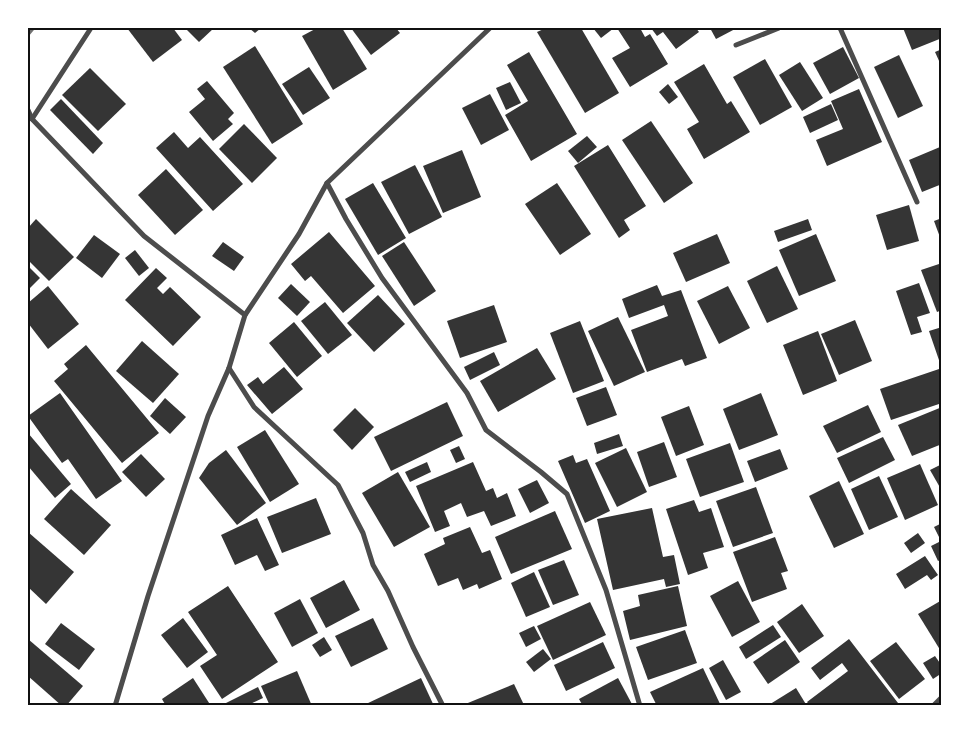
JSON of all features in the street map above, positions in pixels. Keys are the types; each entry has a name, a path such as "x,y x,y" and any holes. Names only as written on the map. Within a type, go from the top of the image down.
{"street":[{"path":"32,119 91,28"},
{"path":"115,706 148,596 208,416 229,368 245,315 299,234 327,184 490,28"},
{"path":"736,46 779,28"},
{"path":"840,28 917,202"},
{"path":"28,110 32,119 144,236 245,315"},
{"path":"327,184 382,278 467,393 486,430 567,494 606,590 640,706"},
{"path":"229,368 254,407 338,484 363,533 373,565 388,591 413,647 443,706"},
{"path":"933,706 942,697"}],"building":[{"path":"127,28 173,28 182,40 153,62"},
{"path":"185,28 214,28 199,42"},
{"path":"249,28 261,28 255,33"},
{"path":"317,28 342,28 367,69 333,90 302,36"},
{"path":"351,28 396,28 400,33 371,55"},
{"path":"546,28 581,28 619,93 585,113 537,32"},
{"path":"593,28 614,28 601,38"},
{"path":"617,28 640,28 645,37 650,34 668,64 630,87 612,58 630,48"},
{"path":"651,28 696,28 699,32 676,49 663,32 657,36"},
{"path":"710,28 737,28 716,39"},
{"path":"903,28 942,28 942,38 912,50"},
{"path":"255,46 303,124 272,144 223,67"},
{"path":"843,47 859,78 830,94 813,63"},
{"path":"942,49 942,62 940,63 935,52"},
{"path":"529,52 577,134 531,161 505,115 528,101 507,65"},
{"path":"899,55 923,106 898,118 874,67"},
{"path":"765,59 792,107 760,125 733,77"},
{"path":"800,62 823,98 802,111 779,75"},
{"path":"704,64 727,104 731,101 750,132 704,159 687,129 699,122 674,82"},
{"path":"309,67 330,98 303,115 282,84"},
{"path":"90,68 126,104 98,131 62,95"},
{"path":"207,81 234,113 228,119 233,124 213,141 189,112 205,99 197,89"},
{"path":"510,82 521,103 506,110 496,88"},
{"path":"668,84 678,97 669,104 659,92"},
{"path":"859,89 882,142 827,166 816,140 843,129 831,101"},
{"path":"490,94 509,130 481,145 462,108"},
{"path":"61,99 103,143 93,154 50,110"},
{"path":"831,104 838,120 810,133 803,117"},
{"path":"651,121 693,183 664,203 622,140"},
{"path":"244,124 277,158 252,183 219,149"},
{"path":"174,132 188,148 200,137 243,184 213,211 156,148"},
{"path":"587,136 597,147 578,163 568,151"},
{"path":"608,145 646,206 624,220 630,230 619,238 574,166"},
{"path":"940,147 942,149 942,184 922,192 909,160"},
{"path":"462,150 481,197 443,213 423,166"},
{"path":"415,165 442,217 409,234 381,182"},
{"path":"166,169 203,210 175,235 138,195"},
{"path":"373,183 406,238 378,255 345,199"},
{"path":"557,183 591,234 560,255 525,204"},
{"path":"909,205 919,241 887,250 876,215"},
{"path":"942,218 942,240 941,240 934,221"},
{"path":"36,219 74,257 49,281 28,260 28,228"},
{"path":"808,219 812,230 778,242 774,231"},
{"path":"329,232 375,286 343,313 311,276 305,281 291,264"},
{"path":"717,234 730,263 686,282 673,253"},
{"path":"816,234 836,281 799,296 779,250"},
{"path":"94,235 120,254 102,278 76,258"},
{"path":"223,242 244,257 234,271 212,256"},
{"path":"404,242 436,291 414,306 382,256"},
{"path":"135,250 149,268 139,276 125,258"},
{"path":"942,263 942,310 937,312 921,270"},
{"path":"28,266 40,278 29,289 28,287"},
{"path":"777,266 798,309 767,323 747,281"},
{"path":"156,268 167,278 157,288 163,294 170,287 201,317 173,346 125,300"},
{"path":"919,283 930,313 917,317 922,332 911,335 896,291"},
{"path":"291,284 310,302 297,316 278,298"},
{"path":"657,285 662,296 681,290 707,358 685,366 682,359 647,372 631,330 668,316 664,305 629,318 622,299"},
{"path":"48,286 79,324 48,349 28,323 28,303"},
{"path":"728,286 750,328 719,344 697,301"},
{"path":"378,295 405,324 374,352 347,323"},
{"path":"325,302 352,335 328,354 301,321"},
{"path":"494,305 507,342 460,358 447,321"},
{"path":"618,317 645,372 614,386 588,331"},
{"path":"855,320 872,361 839,375 821,334"},
{"path":"580,321 604,381 573,393 550,333"},
{"path":"294,322 322,356 297,377 269,343"},
{"path":"942,327 942,366 941,366 929,331"},
{"path":"818,331 837,381 803,395 783,345"},
{"path":"142,341 179,374 153,403 116,371"},
{"path":"86,345 159,433 122,463 54,381 68,369 64,364"},
{"path":"537,348 556,379 498,412 480,381"},
{"path":"494,352 500,365 470,380 464,367"},
{"path":"284,367 303,389 272,414 247,385 258,377 263,384"},
{"path":"942,368 942,403 891,420 880,389"},
{"path":"606,387 617,415 587,426 576,398"},
{"path":"60,393 122,481 96,499 68,459 62,463 28,416"},
{"path":"761,393 778,435 739,450 723,409"},
{"path":"165,398 186,417 170,434 150,416"},
{"path":"447,402 463,436 391,471 374,437"},
{"path":"868,405 881,432 837,453 823,426"},
{"path":"689,406 704,445 676,456 661,417"},
{"path":"942,407 942,444 912,456 898,425"},
{"path":"355,408 374,427 352,450 333,430"},
{"path":"265,430 299,484 270,502 237,447"},
{"path":"28,433 71,484 55,498 28,466"},
{"path":"619,434 623,446 597,454 594,443"},
{"path":"883,437 895,460 849,483 837,458"},
{"path":"664,442 677,477 649,487 637,452"},
{"path":"730,443 744,482 700,497 686,459"},
{"path":"459,446 465,459 456,463 450,450"},
{"path":"626,448 647,492 617,507 595,463"},
{"path":"780,449 788,469 755,482 747,461"},
{"path":"226,450 266,503 237,525 199,478 209,463"},
{"path":"141,454 165,479 146,497 122,472"},
{"path":"573,455 576,463 587,459 610,511 585,523 558,461"},
{"path":"427,462 431,472 410,482 405,472"},
{"path":"473,462 486,491 493,488 497,498 507,493 516,516 491,526 484,511 467,517 461,503 444,511 450,526 435,532 416,486"},
{"path":"920,464 938,505 905,520 887,478"},
{"path":"942,464 942,491 930,470"},
{"path":"398,472 430,527 394,547 362,493"},
{"path":"879,476 898,517 869,530 851,489"},
{"path":"537,480 549,503 530,513 518,489"},
{"path":"839,481 864,534 834,548 809,496"},
{"path":"756,487 773,533 733,547 716,501"},
{"path":"71,489 111,525 84,555 44,519"},
{"path":"316,498 331,534 282,553 267,517"},
{"path":"694,500 699,512 711,508 724,547 703,553 708,568 688,575 666,509"},
{"path":"652,508 663,557 674,555 680,584 666,587 664,579 613,590 597,519"},
{"path":"555,511 572,549 511,574 495,537"},
{"path":"257,518 279,565 265,571 257,555 235,565 221,535"},
{"path":"942,523 942,559 938,561 931,546 941,541 934,527"},
{"path":"470,527 482,553 490,550 502,579 479,589 477,584 463,590 458,578 438,586 424,554 445,544 443,538"},
{"path":"28,532 74,572 46,604 28,587"},
{"path":"918,533 925,543 911,553 904,543"},
{"path":"775,537 788,571 781,573 787,589 752,602 733,552"},
{"path":"925,556 938,575 931,580 927,575 905,589 896,574"},
{"path":"564,560 579,595 553,605 538,570"},
{"path":"534,572 550,607 526,617 511,583"},
{"path":"344,580 360,610 326,628 310,598"},
{"path":"738,581 760,622 732,637 710,596"},
{"path":"228,586 278,662 222,699 200,666 217,655 188,612"},
{"path":"678,586 687,626 630,640 623,611 640,606 638,595"},
{"path":"300,599 318,633 292,647 274,613"},
{"path":"942,600 942,653 918,614"},
{"path":"590,602 606,635 553,660 537,626"},
{"path":"802,604 824,636 799,653 777,622"},
{"path":"183,618 208,652 187,668 161,635"},
{"path":"373,618 388,649 351,667 335,636"},
{"path":"61,623 95,649 79,670 45,644"},
{"path":"773,625 781,637 746,659 739,647"},
{"path":"534,626 541,639 526,647 519,633"},
{"path":"685,630 697,663 648,680 636,647"},
{"path":"324,637 332,650 320,657 312,645"},
{"path":"28,639 83,686 66,706 62,706 28,676"},
{"path":"849,639 898,703 895,706 810,706 807,702 848,671 842,663 820,680 811,668"},
{"path":"785,640 800,662 768,684 753,662"},
{"path":"603,642 615,668 566,691 554,665"},
{"path":"896,642 925,679 899,699 870,661"},
{"path":"543,649 551,659 534,672 526,662"},
{"path":"935,656 942,666 942,673 933,679 923,663"},
{"path":"723,660 741,692 726,700 709,668"},
{"path":"703,668 721,706 657,706 650,692"},
{"path":"297,671 312,706 270,706 261,686"},
{"path":"193,678 211,706 166,706 162,699"},
{"path":"421,678 434,706 367,706 366,704"},
{"path":"618,678 633,706 583,706 579,699"},
{"path":"514,684 524,705 463,705"},
{"path":"258,687 263,698 246,706 220,706"},
{"path":"796,688 807,706 767,706"}],"railway":[{"path":"28,34 33,28"}]}
